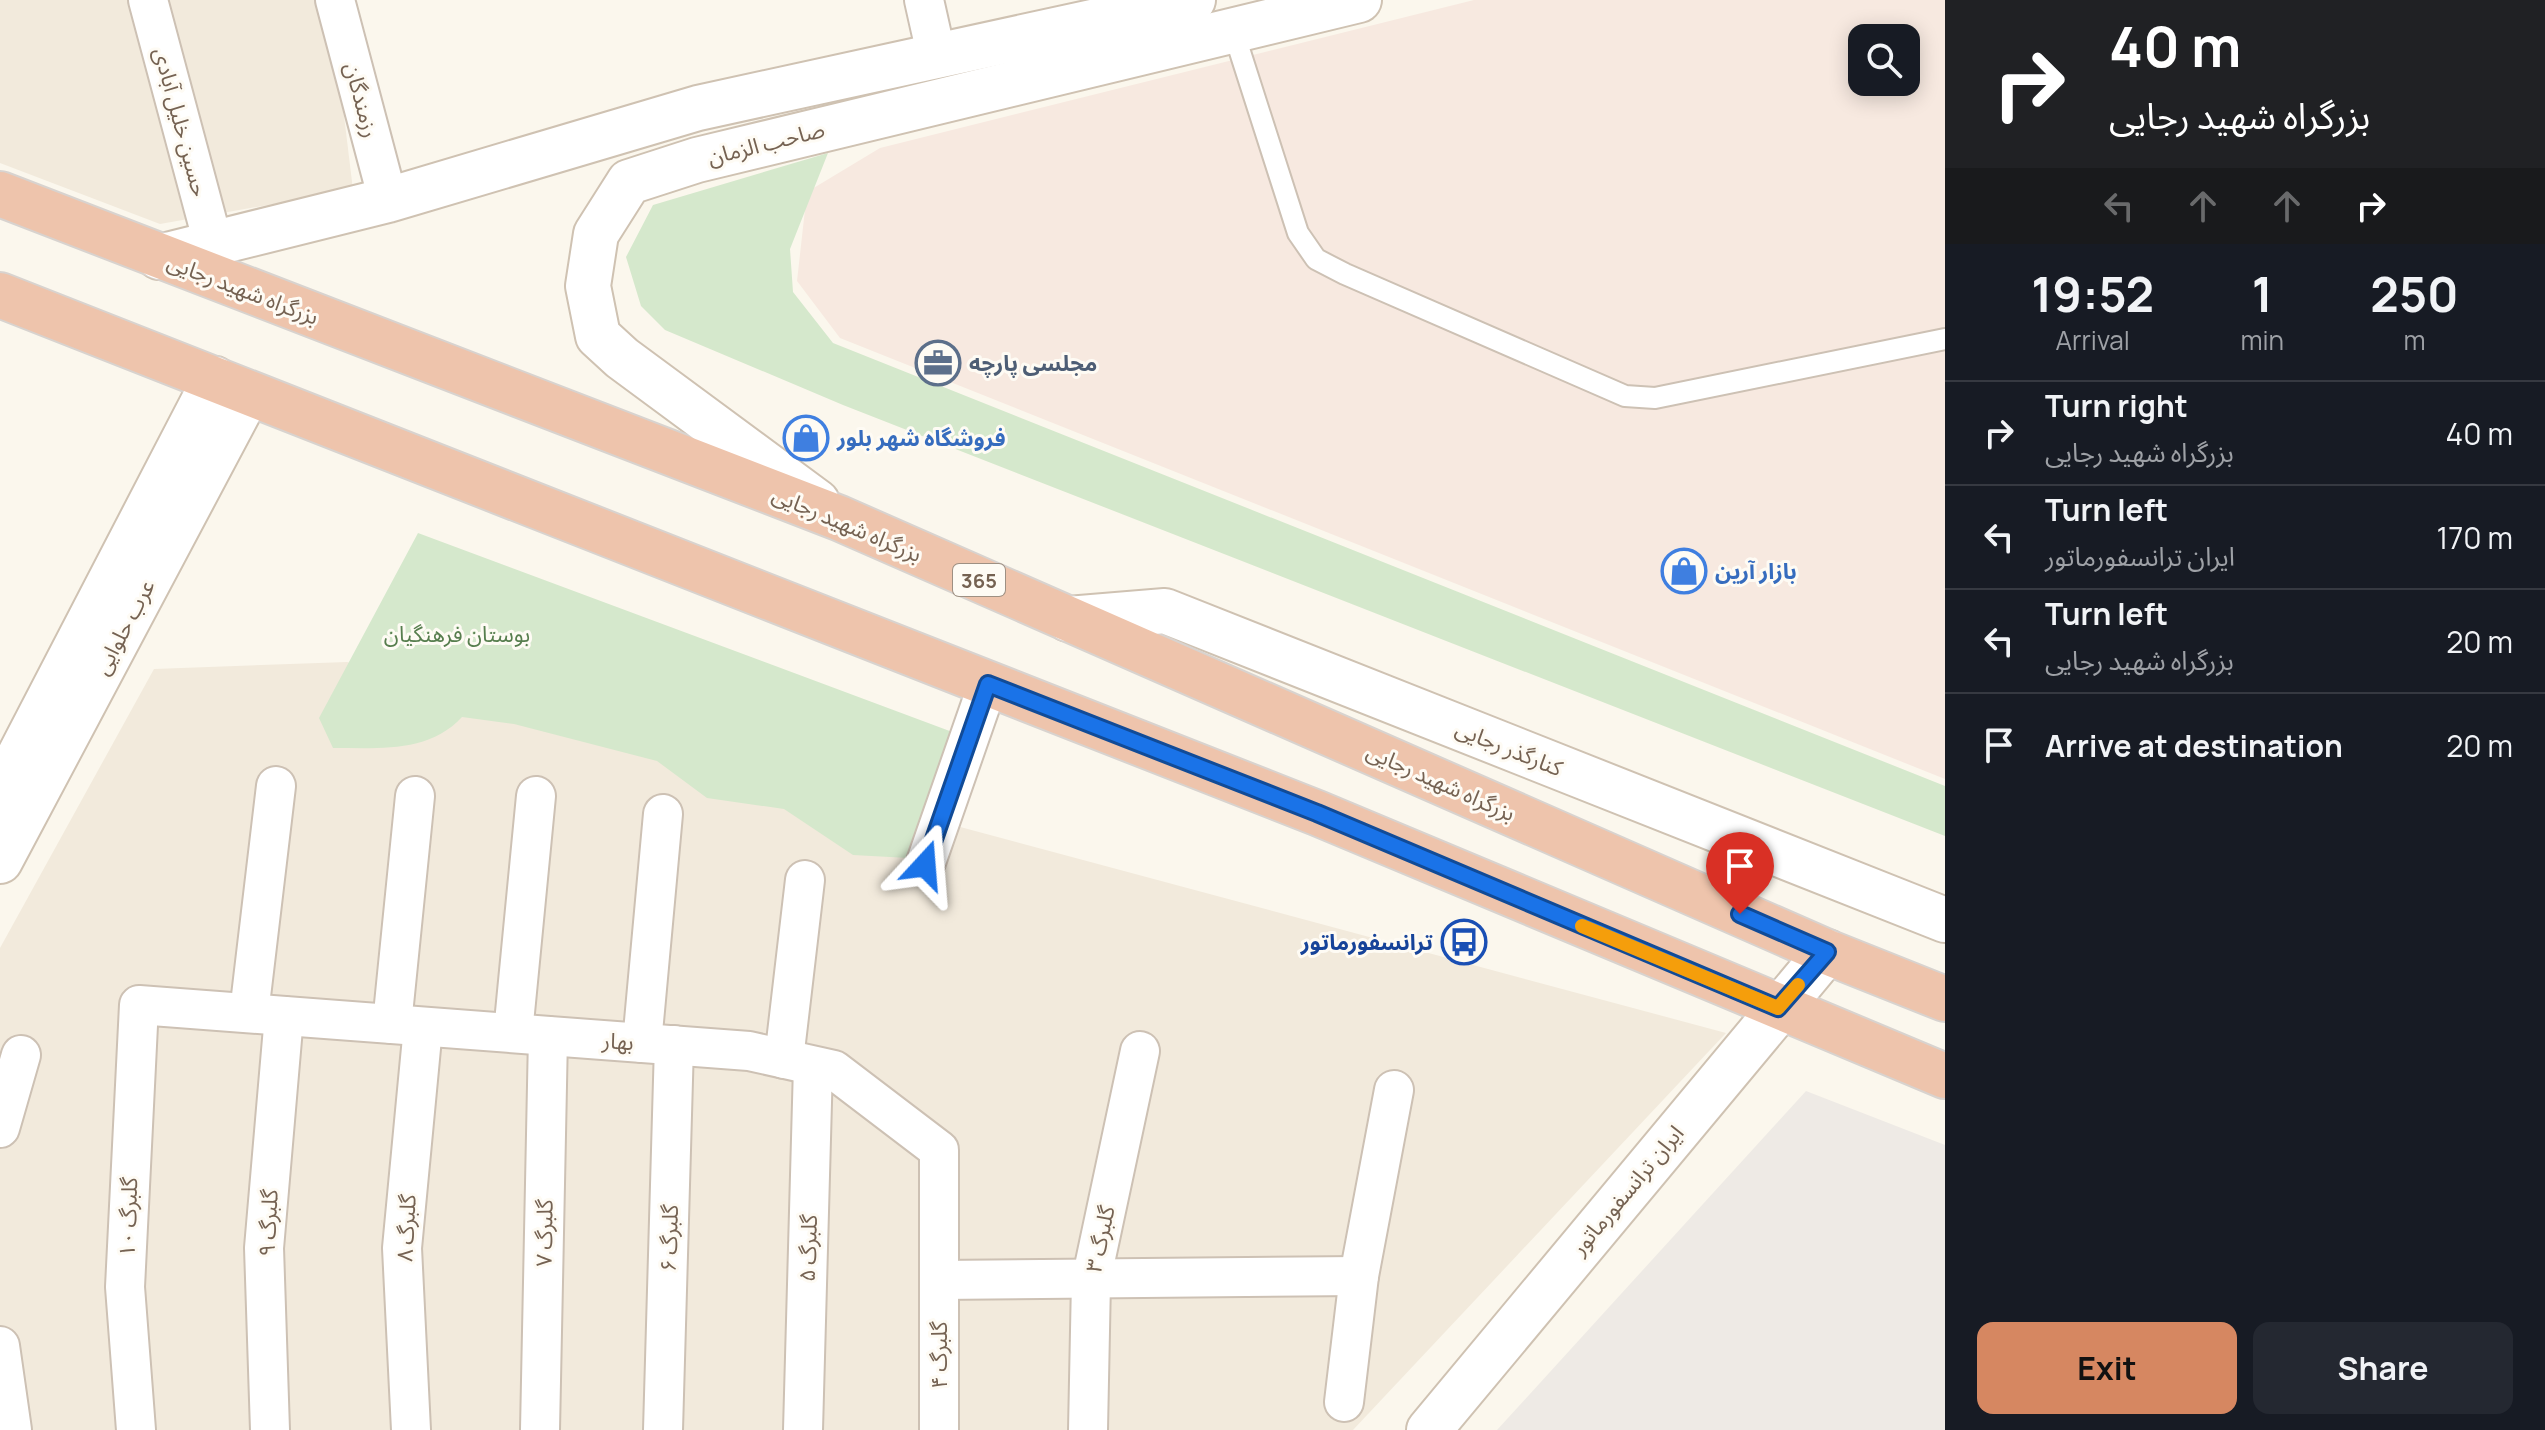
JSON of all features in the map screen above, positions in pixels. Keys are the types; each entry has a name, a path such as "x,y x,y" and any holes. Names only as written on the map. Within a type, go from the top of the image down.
{"highway":[{"name":"بزرگراه شهید رجایی","path":"0,194 839,518 1827,952 1945,999"},
{"path":"0,295 1317,813 1945,1076"}],"street":[{"name":"حسین خلیل آبادی","path":"148,0 213,243"},
{"name":"رزمندگان","path":"335,0 388,200"},
{"path":"924,0 937,58"},
{"name":"صاحب الزمان","path":"159,257 388,200 698,108 1193,0"},
{"name":"صاحب الزمان","path":"839,518 622,358 598,336 588,286 596,234 629,182 697,160 1359,0"},
{"name":"عرب حلوایی","path":"0,793 231,387"},
{"name":"عرب حلوایی","path":"0,861 231,387"},
{"name":"کنارگذر رجایی","path":"1068,619 1165,611 1945,920"},
{"path":"925,865 988,684"},
{"name":"گلبرگ ۹","path":"270,1430 264,1248 266,1015 276,786"},
{"name":"گلبرگ ۸","path":"411,1430 402,1248 415,796"},
{"name":"گلبرگ ۷","path":"536,796 531,1035 540,1430"},
{"name":"گلبرگ ۶","path":"663,814 658,1044 663,1430"},
{"name":"گلبرگ ۵","path":"803,1430 799,1062 805,880"},
{"name":"ایران ترانسفورماتور","path":"1429,1430 1827,952"},
{"name":"بهار","path":"139,1005 749,1051 834,1070 939,1150 939,1280"},
{"name":"گلبرگ ۱۰","path":"136,1430 125,1287 139,1005"},
{"name":"گلبرگ ۳","path":"1088,1430 1091,1281 1140,1051"},
{"path":"0,1128 21,1055"},
{"path":"1344,1402 1359,1276 1394,1090"},
{"path":"939,1280 1091,1281 1359,1276"},
{"name":"گلبرگ ۴","path":"939,1280 939,1430"},
{"path":"0,1346 12,1430"}],"lane":[{"path":"1233,30 1298,233 1316,259 1625,396 1655,398 1945,339"}],"shaded area":[{"path":"0,0 330,0 353,190 160,224 0,163"},
{"name":"بازار آرین","path":"1474,0 1945,0 1945,779 840,338 797,281 807,192 880,148"},
{"path":"347,662 1726,1033 1353,1430 0,1430 0,948 154,669"},
{"path":"1806,1091 1945,1145 1945,1430 1497,1430"}],"green space":[{"path":"828,153 790,249 793,292 833,343 1945,786 1945,836 843,405 665,330 641,306 626,257 653,205"},
{"name":"بوستان فرهنگیان","path":"418,533 955,733 908,858 853,855 784,809 707,798 657,761 514,724 462,717 449,729 419,743 385,748 333,748 319,718"}],"slow traffic":[{"path":"1582,926 1778,1008 1798,985"}],"place":[{"name":"مجلسی پارچه","path":"938,363"},
{"name":"فروشگاه شهر بلور","path":"806,438"},
{"name":"بازار آرین","path":"1684,571"},
{"name":"ترانسفورماتور","path":"1464,942"}],"route":[{"path":"925,865 988,684 1317,813 1778,1008 1827,952 1740,914"}]}
